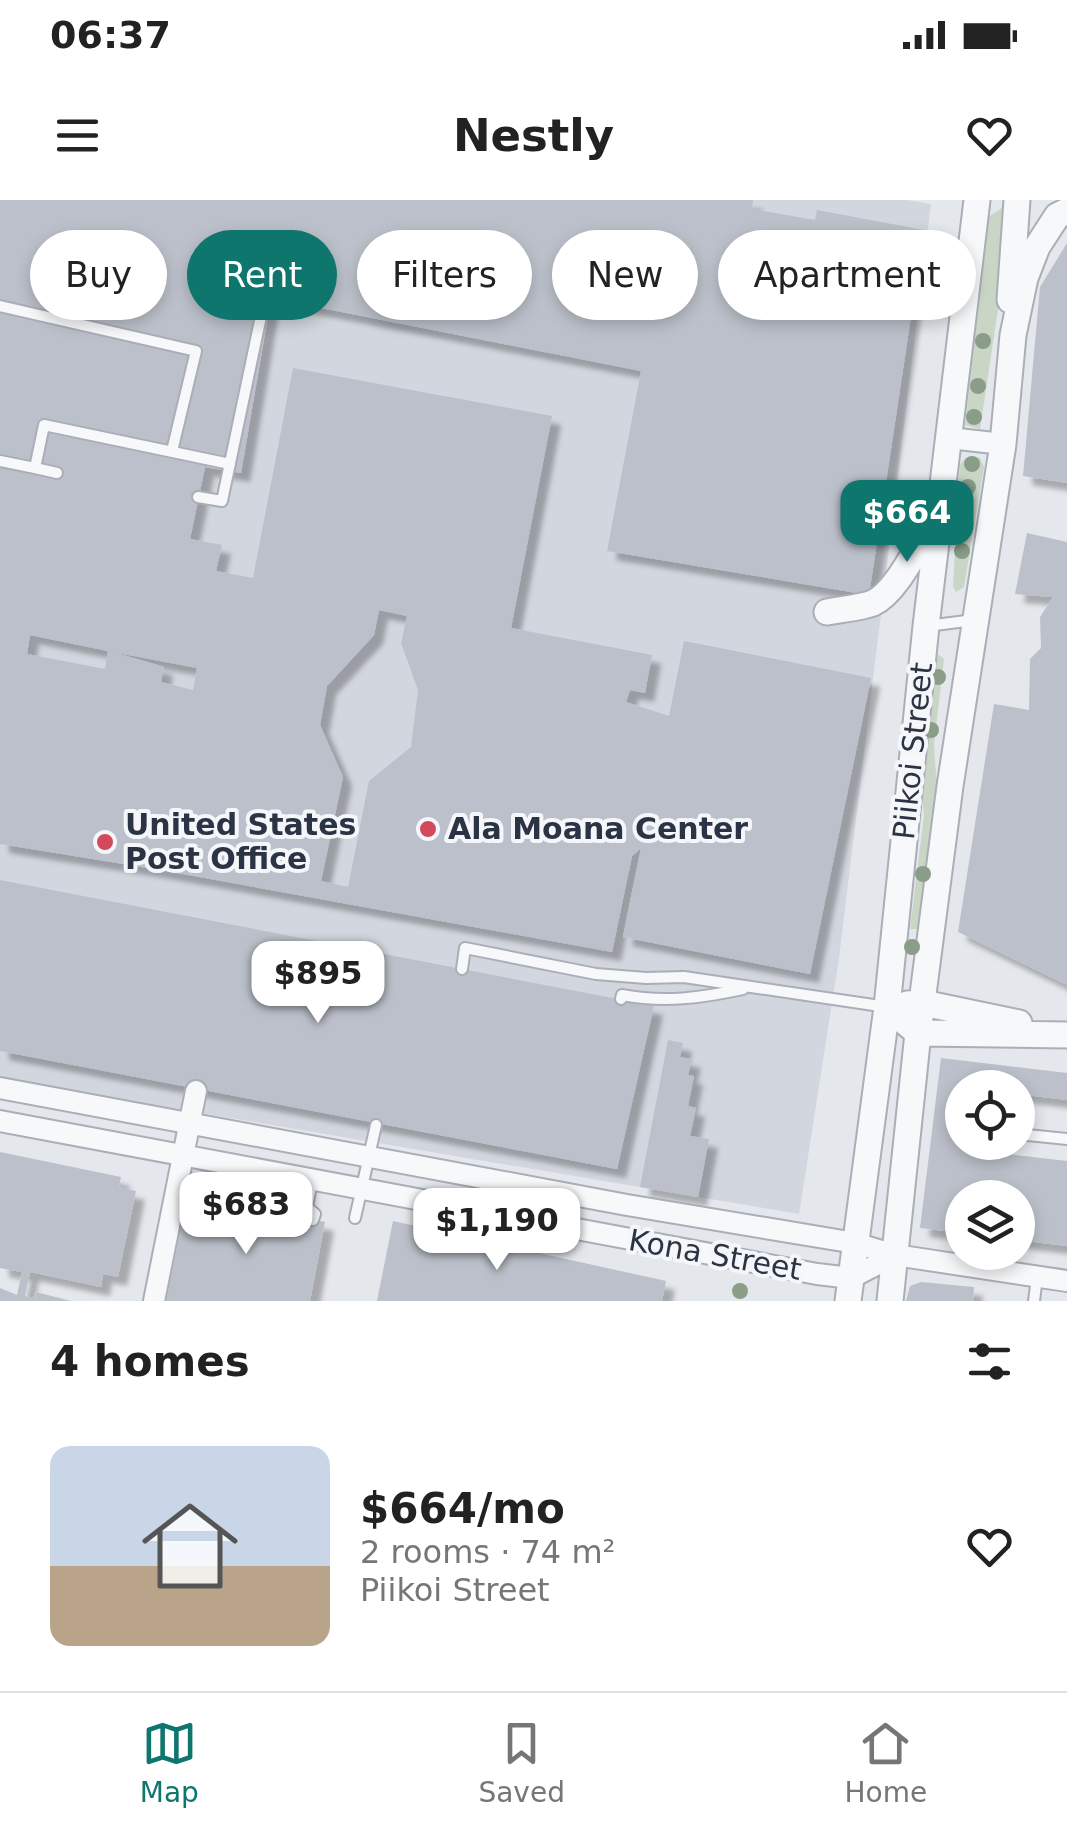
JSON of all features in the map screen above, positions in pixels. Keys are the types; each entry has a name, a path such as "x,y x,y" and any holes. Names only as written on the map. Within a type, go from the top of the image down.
{"street":[{"name":"Piikoi Street","path":"849,1290 887,1006 926,626 977,200"},
{"name":"Piikoi Street","path":"1013,335 1008,287 1017,200"},
{"name":"Piikoi Street","path":"890,1301 918,1033 1003,444 1013,335 1025,278 1037,248 1057,216 1067,211"},
{"path":"948,438 1003,444"},
{"path":"827,612 876,602 898,582 940,511"},
{"path":"887,1006 923,1003 1067,1034"},
{"path":"887,1006 918,1033 1067,1034"},
{"name":"Kona Street","path":"0,1088 855,1244 895,1255 1067,1281"},
{"path":"154,1301 170,1246 181,1157 196,1091"},
{"name":"Kona Street","path":"0,1121 849,1290"},
{"path":"849,1290 895,1255"}],"lane":[{"path":"0,306 196,350 172,452"},
{"path":"198,497 222,501 260,320"},
{"path":"35,468 44,424 230,464"},
{"path":"0,461 57,472"},
{"path":"926,626 976,620"},
{"path":"462,969 465,948 596,974 684,976 887,1006"},
{"path":"622,1000 622,995 649,1000 690,1000 749,988"},
{"path":"355,1218 376,1125"},
{"path":"1035,1136 1067,1139"},
{"path":"238,1206 246,1169"},
{"path":"308,1206 312,1181"},
{"path":"293,1216 308,1206"},
{"path":"308,1206 315,1214 313,1220"},
{"path":"1034,1301 1037,1277"}],"shaded area":[{"name":"Ala Moana Center","path":"0,200 907,200 931,204 928,230 718,230 718,320 917,320 839,958 799,1214 0,1079"}],"green space":[{"path":"1002,208 1009,212 1008,243 980,429 965,425 988,217"},
{"path":"965,458 980,458 984,467 964,587 956,592 953,587 960,465"},
{"path":"938,654 944,659 934,744 937,789 920,929 910,929 924,815 920,773"}],"building":[{"path":"0,200 753,200 752,209 815,220 817,210 924,230 718,230 718,320 910,320 869,595 607,551 641,371 383,320 532,320 532,230 357,230 357,315 337,311 337,230 187,230 187,320 267,320 241,473 205,467 190,539 222,545 216,571 253,578 293,368 552,416 511,628 652,655 645,693 630,690 626,702 669,716 684,641 871,678 810,974 623,937 641,848 632,856 612,952 0,844","holes":["379,610 407,616 401,643 418,690 411,747 369,781 348,887 321,881 343,777 320,725 327,686 374,635","30,635 108,651 105,669 27,654","113,652 197,668 193,690 161,682 164,667"]},
{"path":"1067,243 1067,483 1023,476 1040,287"},
{"path":"1027,533 1067,542 1067,985 958,932 994,704 1029,710 1030,659 1041,648 1040,617 1053,597 1015,594"},
{"path":"0,880 654,1006 617,1169 0,1051"},
{"path":"668,1040 683,1043 680,1057 692,1059 688,1075 694,1076 688,1106 696,1108 690,1136 709,1139 698,1197 640,1187"},
{"path":"941,1058 1067,1073 1067,1100 1035,1096 1035,1070 945,1070 945,1160 1035,1157 1067,1161 1067,1246 1035,1242 1035,1180 945,1180 945,1231 920,1228"},
{"path":"0,1152 121,1177 119,1187 136,1191 118,1277 103,1274 101,1287 30,1272 25,1296 35,1298 36,1292 71,1301 0,1301 0,1288 17,1295 22,1272 0,1268"},
{"path":"232,1204 325,1222 310,1301 166,1301 183,1216 207,1221"},
{"path":"393,1221 666,1281 662,1301 377,1301"},
{"path":"921,1282 974,1287 973,1301 906,1301 910,1286"}],"place":[{"name":"Ala Moana Center","path":"428,829"},
{"name":"United States Post Office","path":"105,842"}]}
